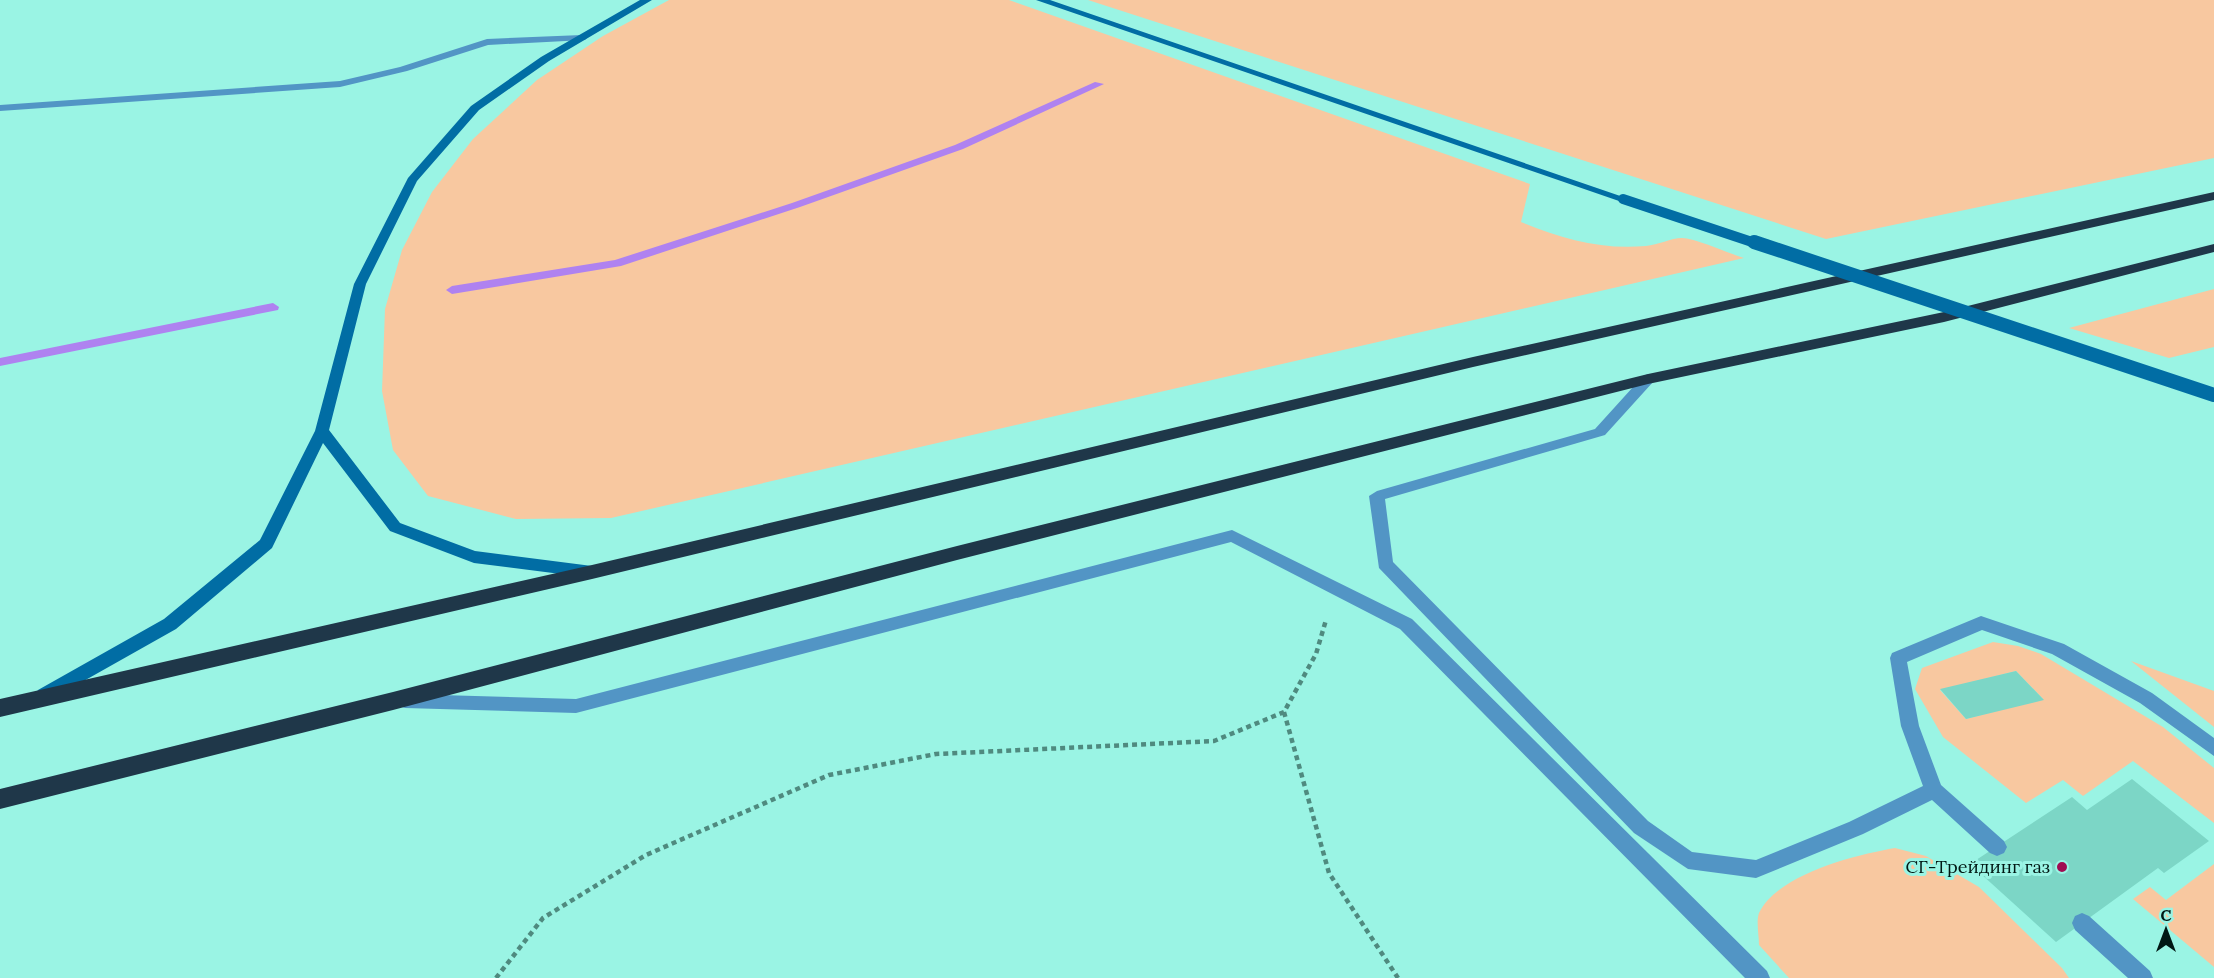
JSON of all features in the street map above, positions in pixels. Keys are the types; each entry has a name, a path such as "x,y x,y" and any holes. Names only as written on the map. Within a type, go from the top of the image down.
{"highway":[{"path":"0,708 592,572 1473,362 2214,196"},
{"path":"0,799 393,701 979,547 1648,379 1944,317 2214,248"}],"street":[{"path":"36,700 170,624 266,543 322,431 360,284 412,180 475,108 545,59 647,0"},
{"path":"1041,0 1623,199 2214,395"},
{"path":"322,431 395,527 474,557 592,572"}],"lane":[{"path":"0,108 340,84 403,69 486,42 582,38"},
{"path":"1648,379 1600,432 1377,496 1385,564 1641,827 1688,860 1756,869 1856,828 1934,790"},
{"path":"393,701 576,706 1232,536 1406,624 1760,978"},
{"path":"1997,847 1934,790 1910,726 1898,658 1981,622 2058,649 2146,698 2214,748"},
{"path":"2082,923 2143,978"}],"path":[{"path":"496,978 543,918 561,906 645,855 829,775 936,754 1214,741 1284,712 1316,654 1335,588"},
{"path":"1284,712 1329,873 1398,978"}],"shaded area":[{"path":"669,0 1009,0 1530,184 1521,222 1552,233 1597,245 1629,247 1646,246 1682,238 1704,243 1744,258 611,518 516,519 428,496 393,450 382,391 385,309 402,250 432,192 473,139 537,80 603,36"},
{"path":"1088,0 2214,0 2214,158 1826,239"},
{"path":"2214,289 2214,347 2169,358 2069,328"},
{"path":"1993,642 2018,646 2041,654 2163,727 2214,768 2214,823 2133,761 2083,796 2063,780 2026,803 1943,737 1915,689 1922,668","holes":["2016,671 2043,699 1966,719 1940,690"]},
{"path":"2131,661 2214,691 2214,727"},
{"path":"1895,848 1926,856 1979,887 2062,968 2069,978 1789,978 1759,945 1758,916 1769,899 1783,887 1819,868"},
{"path":"2214,864 2214,967 2133,899 2150,887 2166,900"}],"building":[{"path":"2016,671 2044,700 1966,719 1940,689"},
{"path":"2132,779 2209,841 2164,873 2158,868 2056,942 1970,864 2072,797 2087,810"}],"waterway":[{"path":"452,290 617,263 796,205 959,147 1099,84"},
{"path":"0,362 273,307"}],"place":[{"name":"СГ-Трейдинг газ","path":"2062,867"}]}
